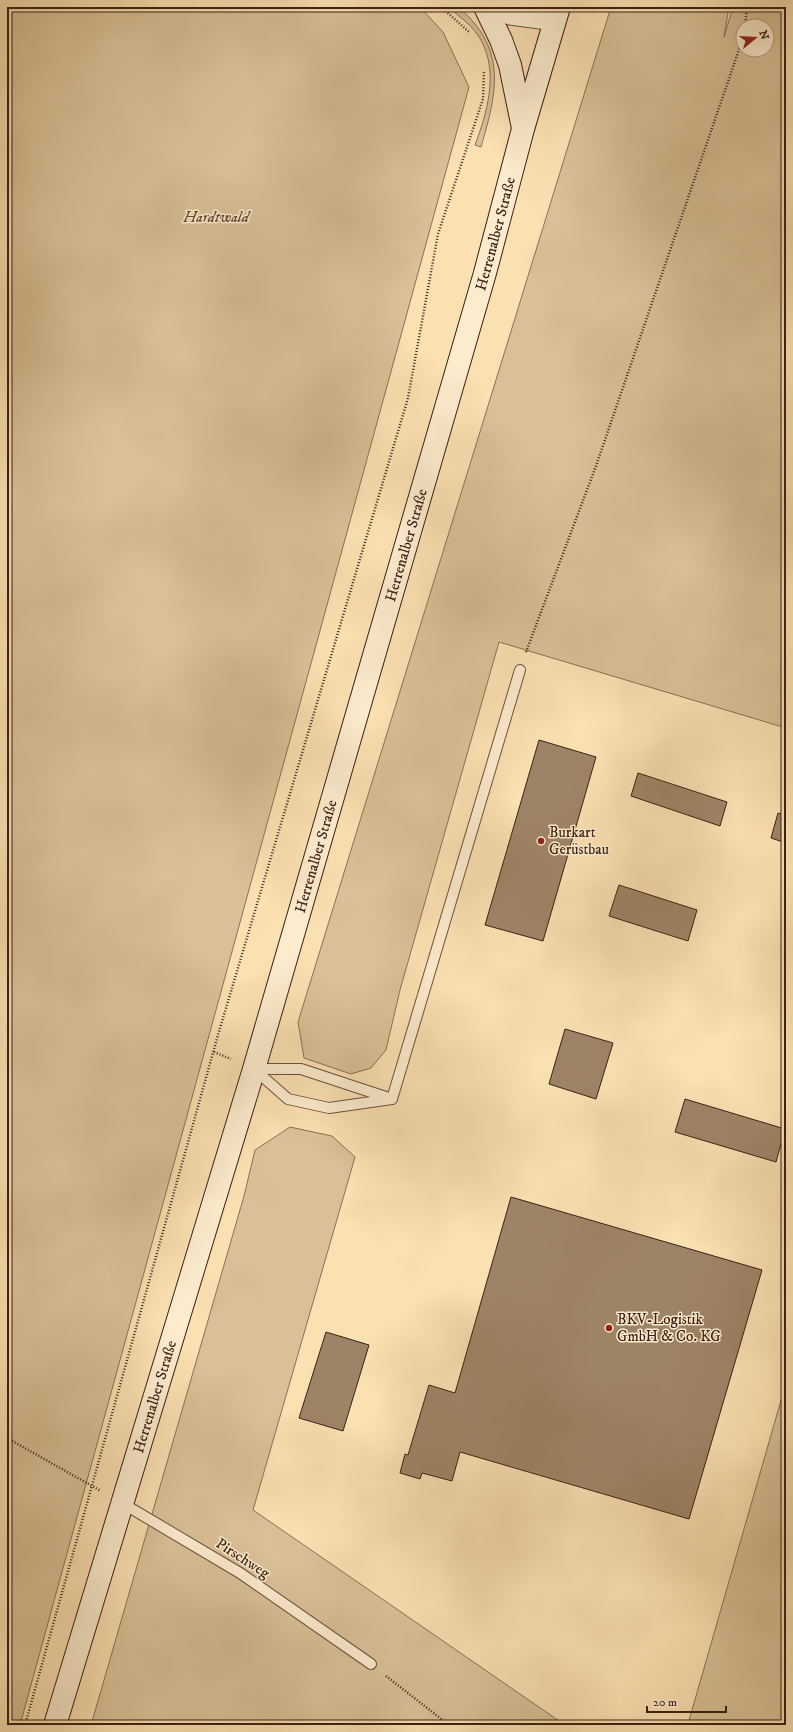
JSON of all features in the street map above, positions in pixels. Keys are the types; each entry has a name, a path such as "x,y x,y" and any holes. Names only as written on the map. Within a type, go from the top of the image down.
{"main road":[{"path":"485,7 501,40 510,65 524,129"},
{"name":"Herrenalber Straße","path":"56,1725 254,1069 485,273 557,14"}],"street":[{"name":"Herrenalber Straße","path":"494,7 510,14 557,14"}],"lane":[{"path":"392,1099 520,670"},
{"path":"254,1069 288,1100 329,1108 392,1099"},
{"path":"254,1069 301,1069 392,1099"},
{"name":"Pirschweg","path":"122,1503 240,1573 371,1664"}],"path":[{"path":"441,7 472,37"},
{"path":"745,18 746,7"},
{"path":"520,670 596,466 736,58"},
{"path":"24,1725 218,1035 408,398 438,234 483,99 484,66"},
{"path":"7,1438 122,1503"},
{"path":"371,1664 449,1725"}],"green space":[{"name":"Hardtwald","path":"7,7 420,7 443,32 469,87 20,1725 7,1725"},
{"path":"448,7 458,7 474,23 485,39 491,55 494,72 494,90 487,127 481,147 475,145 484,120 489,93 490,79 486,53 481,40 474,30"},
{"path":"611,7 729,7 724,37 733,7 786,7 786,728 499,642 400,990 386,1050 371,1068 351,1074 304,1058 298,1022"},
{"path":"290,1127 332,1136 355,1157 253,1510 565,1725 91,1725 244,1196 255,1150"},
{"path":"786,1383 786,1725 688,1725 688,1724"}],"building":[{"name":"Burkart Gerüstbau","path":"539,740 596,757 543,941 485,925"},
{"path":"638,773 727,802 720,826 631,796"},
{"path":"778,813 786,815 786,843 771,838"},
{"path":"619,885 697,910 688,941 609,916"},
{"path":"565,1029 613,1043 596,1099 549,1084"},
{"path":"685,1099 785,1129 776,1162 675,1132"},
{"name":"BKV-Logistik GmbH & Co. KG","path":"511,1197 762,1270 689,1519 460,1452 452,1481 422,1473 420,1479 400,1473 405,1454 408,1455 429,1385 455,1393"},
{"path":"326,1332 369,1345 343,1431 299,1418"}],"place":[{"name":"Burkart Gerüstbau","path":"541,841"},
{"name":"BKV-Logistik GmbH & Co. KG","path":"609,1328"}]}
